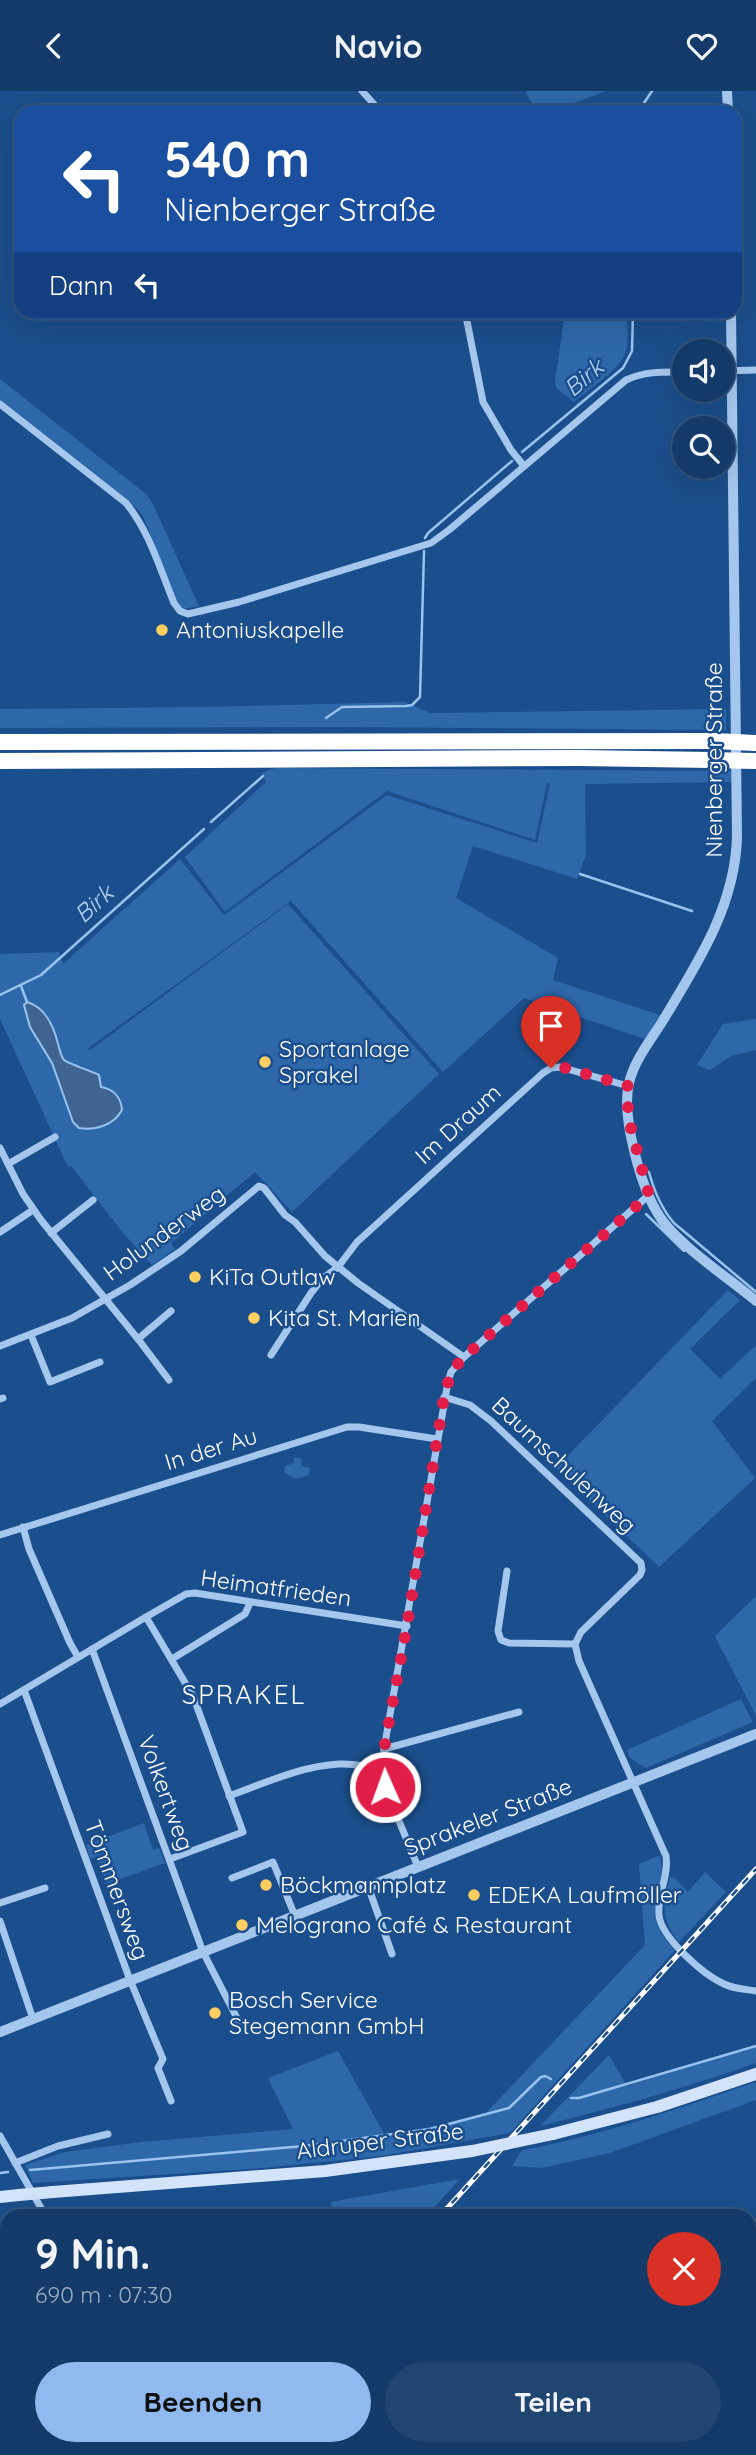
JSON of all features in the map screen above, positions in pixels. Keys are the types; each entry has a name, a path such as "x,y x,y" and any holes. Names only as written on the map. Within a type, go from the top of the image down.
{"highway":[{"path":"0,743 756,743"},
{"path":"0,761 579,758 755,761"}],"main road":[{"name":"Aldruper Straße","path":"0,2197 325,2171 472,2151 553,2134 657,2107 756,2074"}],"street":[{"path":"362,91 375,105"},
{"path":"467,319 483,402 522,464"},
{"name":"Nienberger Straße","path":"729,339 730,319"},
{"path":"735,370 756,370"},
{"path":"0,404 126,503 146,534 174,603 180,611 188,614 239,602 430,543 450,530 522,464 626,380 637,375 672,372"},
{"name":"Nienberger Straße","path":"728,402 737,837 735,870 716,929 643,1053 628,1086 628,1117 649,1195 660,1218 683,1242 756,1301"},
{"name":"Im Draum","path":"271,1355 310,1293 322,1279 338,1267 372,1228 547,1070 565,1068 628,1086"},
{"path":"8,1164 55,1137"},
{"path":"0,1148 33,1210 105,1300"},
{"name":"Holunderweg","path":"0,1346 65,1321 105,1300 163,1264 259,1186 264,1188 285,1215 338,1267"},
{"path":"418,1867 385,1787 384,1749 444,1397 451,1372 464,1357 649,1195"},
{"path":"51,1233 93,1200"},
{"path":"0,1232 33,1210"},
{"path":"338,1267 464,1357"},
{"name":"Holunderweg","path":"105,1300 169,1380"},
{"path":"138,1339 170,1311"},
{"path":"31,1335 50,1382 100,1362"},
{"name":"Baumschulenweg","path":"444,1397 470,1405 491,1421 641,1563 640,1575 581,1632 575,1644"},
{"name":"In der Au","path":"0,1535 347,1427 437,1439"},
{"path":"23,1527 29,1549 78,1657"},
{"path":"507,1571 498,1631 501,1640 509,1643 575,1644 579,1661 666,1856 667,1873 659,1914 660,1923 668,1938 716,1980 735,1988 756,1991"},
{"name":"Heimatfrieden","path":"0,1704 186,1594 195,1593 407,1626"},
{"path":"172,1659 245,1614 250,1603"},
{"path":"146,1617 193,1696 243,1832 170,1859"},
{"name":"Volkertweg","path":"92,1649 203,1952 239,2022"},
{"name":"Tömmersweg","path":"24,1690 130,1980 163,2059 158,2068 171,2101"},
{"path":"384,1749 519,1713"},
{"name":"Sprakeler Straße","path":"0,2032 756,1734"},
{"path":"229,1796 292,1773 340,1764 383,1769"},
{"path":"232,1878 274,1862 295,1916"},
{"path":"368,1887 392,1954"},
{"path":"0,1903 45,1888"},
{"path":"0,1921 33,2019"},
{"path":"15,2163 58,2146 108,2134"},
{"path":"0,2136 42,2209"}],"shaded area":[{"path":"525,91 606,91 568,105 533,105"},
{"path":"564,319 627,319 626,351 608,374 574,402 556,388"},
{"path":"0,379 146,494 199,606 183,609 177,601 143,516 128,500 0,399"},
{"path":"405,702 430,713 726,709 726,730 0,728 0,709"},
{"path":"275,768 734,771 734,782 585,784 586,855 577,879 473,846 456,898 558,958 553,980 660,1015 645,1039 524,998 443,1072 291,901 87,1049 90,1050 288,904 439,1074 292,1212 255,1172 171,1243 175,1249 152,1265 123,1233 71,1166 68,1167 0,1019 0,954 59,952 63,964 180,859 224,915 387,795 537,843 550,784 547,783 535,840 387,791 225,912 185,857 266,782 261,773","holes":["29,1002 39,1007 51,1024 63,1059 71,1065 81,1065 101,1087 117,1095 117,1118 98,1128 54,1067 30,1027 24,1006"]},
{"path":"27,1002 39,1008 48,1019 64,1060 99,1075 101,1087 113,1092 118,1098 122,1110 114,1120 91,1129 79,1128 73,1122 52,1063 30,1027 24,1005"},
{"path":"756,1019 756,1050 731,1056 710,1070 697,1065 723,1024"},
{"path":"728,1290 740,1300 690,1349 720,1379 756,1345 756,1378 712,1421 755,1478 659,1567 556,1468"},
{"path":"294,1457 301,1459 302,1466 310,1468 309,1475 295,1478 284,1472 285,1466 294,1463"},
{"path":"756,1596 756,1716 715,1636"},
{"path":"741,1699 753,1722 646,1768 630,1758 627,1750"},
{"path":"144,1823 153,1850 159,1848 165,1863 106,1884 97,1858 90,1859 86,1845"},
{"path":"660,1855 661,1882 655,1914 657,1925 675,1950 510,2133 382,2156 262,2168 33,2183 25,2165 65,2152 141,2142 293,2129 268,2078 338,2051 386,2137 485,2114 645,1945 639,1864"},
{"path":"705,1872 726,1892 679,1942 666,1919 665,1903 670,1877 675,1878 688,1892"},
{"path":"756,2046 756,2063 649,2097 540,2126 609,2055 627,2086"},
{"path":"756,2082 756,2100 610,2153 541,2168 512,2166 522,2150 610,2129"},
{"path":"460,2179 432,2209 333,2209 330,2202"}],"waterway":[{"name":"Birk","path":"643,105 652,91"},
{"name":"Birk","path":"522,452 623,368 632,351 633,319"},
{"name":"Birk","path":"425,538 512,461"},
{"name":"Birk","path":"326,718 342,707 406,706 412,705 420,697 424,551"},
{"name":"Birk","path":"211,822 263,776"},
{"name":"Birk","path":"0,995 41,975 204,829"},
{"path":"580,874 692,911"},
{"path":"21,986 27,1002"},
{"path":"649,1172 658,1199 674,1223 756,1292"},
{"path":"646,1214 684,1251"},
{"path":"571,2098 579,2098 756,2046"},
{"path":"30,2170 304,2146 430,2129 509,2108 541,2077 551,2079"},
{"path":"0,2173 8,2172"}],"railway":[{"path":"446,2209 756,1869"}],"place":[{"name":"Antoniuskapelle","path":"162,630"},
{"name":"Sportanlage Sprakel","path":"265,1062"},
{"name":"KiTa Outlaw","path":"195,1277"},
{"name":"Kita St. Marien","path":"254,1318"},
{"name":"Böckmannplatz","path":"266,1885"},
{"name":"EDEKA Laufmöller","path":"474,1895"},
{"name":"Melograno Café & Restaurant","path":"242,1925"},
{"name":"Bosch Service Stegemann GmbH","path":"215,2013"}],"district":[{"name":"SPRAKEL","path":"244,1695"}],"route":[{"path":"385,1787 384,1749 444,1397 451,1372 464,1357 649,1195 628,1117 628,1086 565,1068 551,1068"}]}
